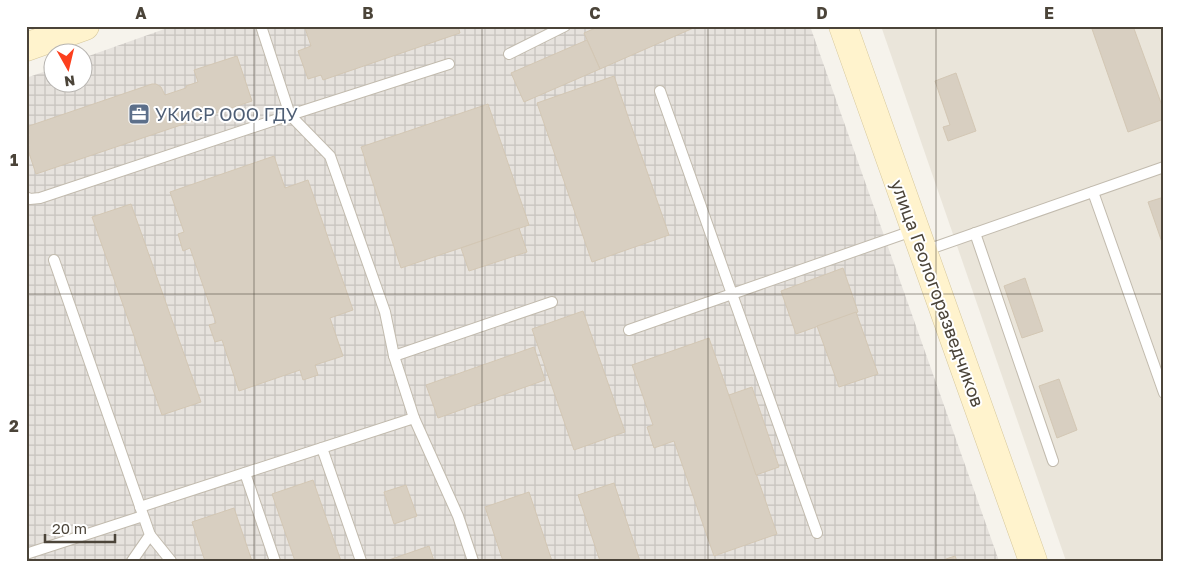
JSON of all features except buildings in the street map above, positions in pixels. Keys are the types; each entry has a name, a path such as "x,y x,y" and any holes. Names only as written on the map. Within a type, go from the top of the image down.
{"main road":[{"path":"26,47 85,26"},
{"name":"улица Геологоразведчиков","path":"843,26 1033,561"}],"lane":[{"path":"260,26 290,115 330,156 386,312 394,356 414,418 458,516 473,561"},
{"path":"509,54 566,26"},
{"path":"26,197 30,199 40,198 449,64"},
{"path":"660,91 817,533"},
{"path":"629,330 732,294 919,240 975,233 1164,167"},
{"path":"1093,192 1164,393"},
{"path":"975,233 1053,461"},
{"path":"54,260 150,535 171,561"},
{"path":"394,356 552,302"},
{"path":"26,554 245,473 414,418"},
{"path":"322,448 361,561"},
{"path":"245,473 275,561"},
{"path":"132,561 150,535"}],"shaded area":[{"path":"173,26 810,26 999,561 26,561 26,78 42,72 42,92 92,92 92,55"},
{"path":"881,26 1164,26 1164,561 1066,561"}],"place":[{"name":"УКиСР ООО ГДУ","path":"139,114"}]}
